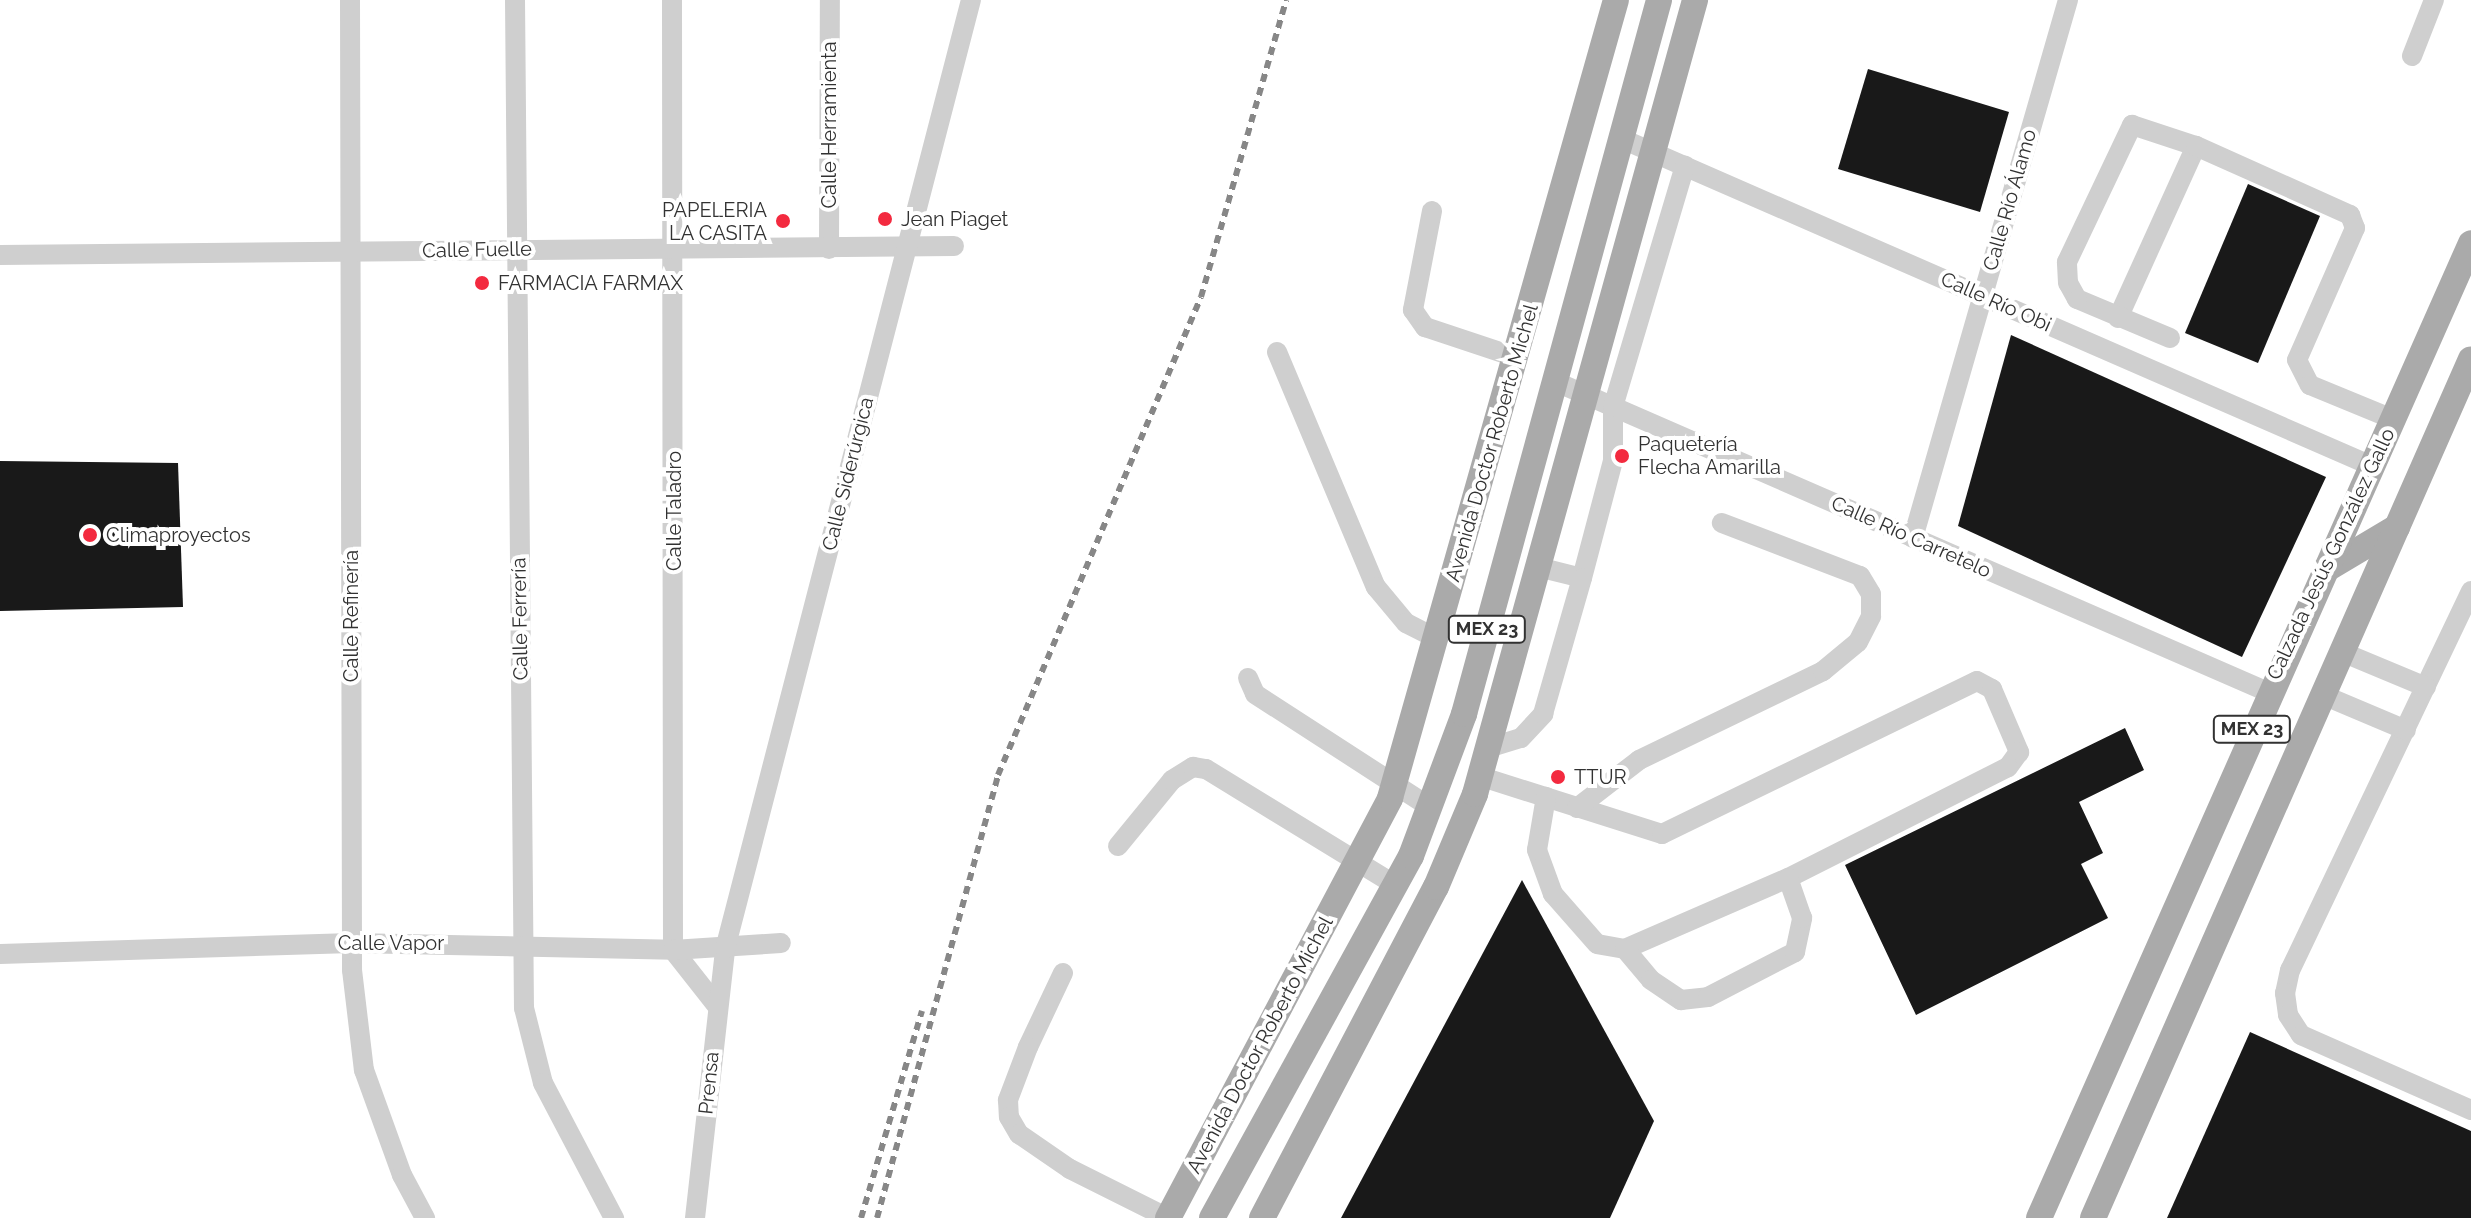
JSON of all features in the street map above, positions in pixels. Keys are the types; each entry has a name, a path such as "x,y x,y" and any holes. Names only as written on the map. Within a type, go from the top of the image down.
{"main road":[{"name":"Avenida Doctor Roberto Michel","path":"1168,1218 1358,863 1394,785 1616,0"},
{"name":"Avenida Doctor Roberto Michel","path":"1212,1218 1395,885 1430,807 1464,714 1659,0"},
{"path":"1262,1218 1436,887 1479,776 1695,0"},
{"name":"Calzada Jesús González Gallo","path":"2039,1218 2268,692 2471,243"},
{"name":"MEX 23","path":"2093,1218 2471,359"},
{"path":"2325,570 2397,527"}],"street":[{"name":"Calle Refinería","path":"350,0 352,943 364,1070 397,1162 425,1218"},
{"name":"Calle Ferrería","path":"515,0 524,1008 543,1083 614,1218"},
{"name":"Calle Taladro","path":"672,0 673,950"},
{"name":"Calle Herramienta","path":"829,249 830,0"},
{"name":"Calle Siderúrgica","path":"725,949 971,0"},
{"name":"Calle Río Álamo","path":"1913,538 2068,0"},
{"path":"2412,56 2434,0"},
{"path":"2170,338 2077,299 2067,262 2125,130 2141,125 2196,146 2350,215 2355,228 2297,360 2310,385 2393,419"},
{"name":"Calle Río Obi","path":"1620,138 2372,466"},
{"path":"2118,318 2196,146"},
{"path":"1488,748 1521,738 1543,714 1613,461 1613,407 1685,166"},
{"path":"1432,211 1413,310 1425,327 1515,357"},
{"name":"Calle Fuelle","path":"0,255 516,249 905,250 954,246"},
{"path":"1277,352 1376,587 1406,623 1437,639"},
{"name":"Calle Río Carretelo","path":"1554,381 2268,692"},
{"path":"1577,808 1639,760 1823,671 1858,642 1871,616 1871,594 1860,576 1722,523"},
{"path":"1538,567 1582,578"},
{"path":"2471,591 2290,970 2288,1015 2301,1035 2471,1110"},
{"path":"2342,652 2426,687"},
{"path":"1248,678 1255,694 1430,807"},
{"path":"1479,776 1546,797 1650,833 1680,829 1972,682 1988,684 2018,745 2014,763 1788,878 1625,949 1597,944 1553,894 1537,850 1546,797"},
{"path":"2323,695 2406,730"},
{"path":"1118,846 1172,780 1193,767 1206,769 1395,885"},
{"path":"1625,949 1651,980 1681,1000 1708,997 1795,952 1802,918 1788,878"},
{"name":"Calle Vapor","path":"0,954 352,943 522,943 673,950 781,943"},
{"name":"Prensa","path":"695,1218 725,949"},
{"path":"673,950 717,1006"},
{"path":"1063,973 1028,1047 1008,1100 1009,1117 1019,1134 1070,1169 1168,1218"}],"building":[{"path":"1868,69 2009,112 1980,212 1838,169"},
{"path":"2248,184 2320,216 2258,363 2185,333"},
{"path":"2011,335 2326,477 2242,657 1958,526"},
{"name":"Climaproyectos","path":"0,461 178,463 183,607 0,611"},
{"path":"2125,728 2144,770 2079,802 2103,853 2081,864 2108,918 1916,1015 1845,865"},
{"path":"1522,880 1654,1121 1610,1218 1341,1218"},
{"path":"2250,1032 2471,1131 2471,1218 2167,1218"}],"railway":[{"path":"877,1218 998,775 1201,297 1286,0"},
{"path":"861,1218 922,1011"}],"place":[{"name":"Jean Piaget","path":"885,219"},
{"name":"PAPELERIA LA CASITA","path":"783,221"},
{"name":"FARMACIA FARMAX","path":"482,283"},
{"name":"Paquetería Flecha Amarilla","path":"1622,456"},
{"name":"Climaproyectos","path":"90,535"},
{"name":"TTUR","path":"1558,777"}]}
